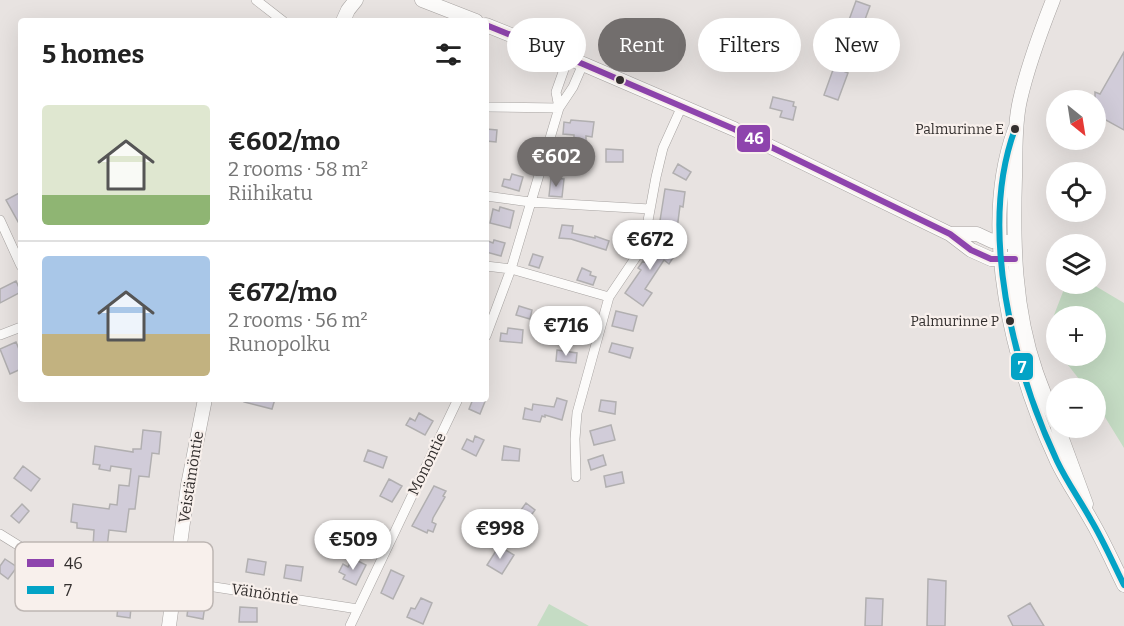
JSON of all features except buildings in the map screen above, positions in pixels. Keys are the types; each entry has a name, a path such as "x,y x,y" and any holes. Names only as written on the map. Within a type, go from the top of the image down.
{"street":[{"path":"256,0 279,18"},
{"path":"422,0 468,18"},
{"path":"1053,0 1028,70 1015,129 1007,242 1011,330 1032,397 1057,460 1071,488 1092,520 1124,585"},
{"path":"489,26 507,33"},
{"path":"586,65 682,106 823,172 950,234 971,250 991,259 1008,259"},
{"path":"559,108 556,92 563,72"},
{"path":"489,322 511,269 559,108 580,72"},
{"path":"576,477 577,413 609,297 638,254 645,237 663,148 682,106"},
{"path":"489,107 559,108"},
{"path":"489,196 530,202 650,210"},
{"path":"0,220 18,259"},
{"path":"950,234 977,234 992,241 1007,242"},
{"path":"1008,259 1035,371 1046,398"},
{"path":"489,266 511,269 609,297"},
{"path":"0,335 18,328"},
{"name":"Veistämöntie","path":"181,542 188,485 204,402"},
{"name":"Monontie","path":"350,626 457,402"},
{"path":"1062,438 1092,520"},
{"name":"Väinöntie","path":"0,534 15,543"},
{"name":"Väinöntie","path":"213,587 358,609"},
{"name":"Veistämöntie","path":"169,626 171,611"}],"green space":[{"path":"1106,292 1124,303 1124,448 1106,419 1106,378 1078,378 1069,366 1106,366 1106,306 1057,306 1062,294"},
{"path":"549,604 589,626 537,626"}],"transit line":[{"name":"46","path":"489,26 734,129 950,234 971,250 991,259 1015,259"},
{"name":"7","path":"1015,129 1004,168 1000,210 1000,253 1015,341 1027,384 1057,461 1100,536 1124,585"}],"place":[{"name":"Palmurinne E","path":"1015,129"},
{"name":"Palmurinne P","path":"1010,321"}]}
